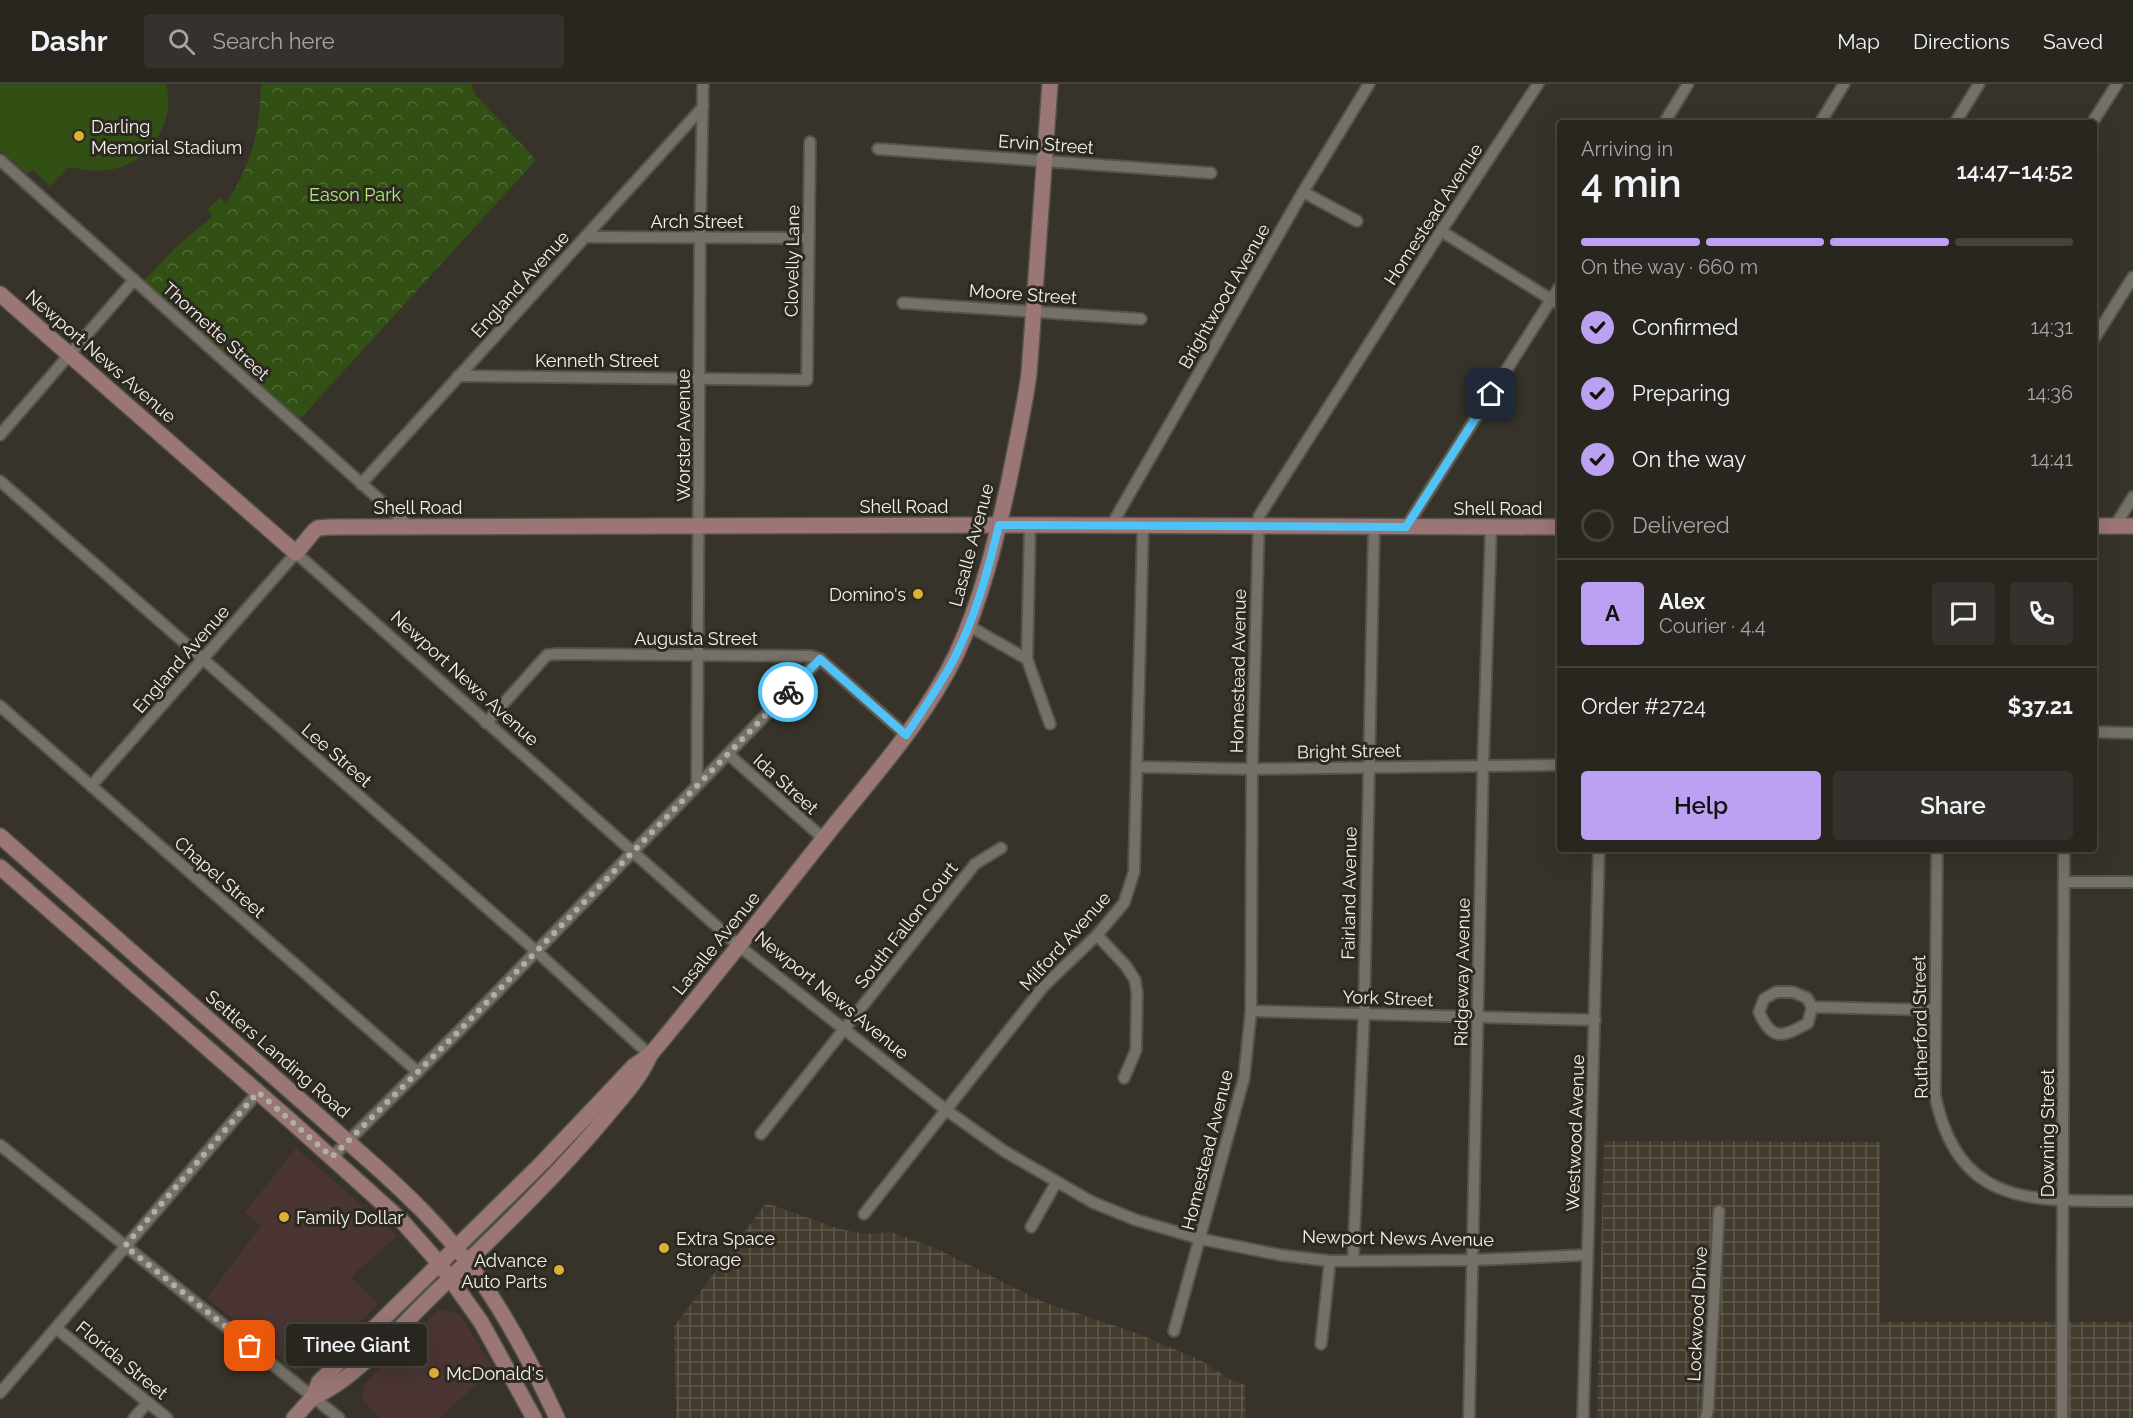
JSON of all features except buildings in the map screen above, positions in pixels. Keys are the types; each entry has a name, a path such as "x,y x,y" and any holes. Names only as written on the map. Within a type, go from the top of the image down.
{"main road":[{"name":"Lasalle Avenue","path":"294,1418 313,1397 319,1382 542,1163 634,1066 650,1055 740,946 906,735 933,696 956,655 985,581 1023,412 1029,374 1050,84"},
{"name":"Newport News Avenue","path":"0,294 296,553"},
{"name":"Shell Road","path":"296,553 318,528 410,526 1557,527"},
{"path":"2097,526 2133,526"},
{"name":"Settlers Landing Road","path":"0,836 348,1141 416,1204 456,1247 514,1332 557,1418"},
{"path":"0,867 393,1213 439,1263 482,1322 534,1418"},
{"name":"Lasalle Avenue","path":"313,1397 327,1391 366,1359 545,1185 582,1146 643,1072 650,1055"}],"street":[{"name":"Worster Avenue","path":"697,785 703,84"},
{"name":"Brightwood Avenue","path":"1111,526 1303,192 1369,84"},
{"name":"Homestead Avenue","path":"1174,1331 1244,1078 1251,1011 1252,769 1259,516 1538,84"},
{"path":"1666,120 1688,84"},
{"path":"1822,120 1844,84"},
{"path":"1957,120 1979,84"},
{"path":"2094,120 2116,84"},
{"name":"England Avenue","path":"361,484 703,108"},
{"name":"Clovelly Lane","path":"807,380 810,142"},
{"name":"Ervin Street","path":"878,149 1211,173"},
{"name":"Thornette Street","path":"0,160 410,526"},
{"path":"1303,192 1357,221"},
{"path":"1406,527 1556,302 1441,231"},
{"name":"Arch Street","path":"585,237 809,238"},
{"path":"2097,334 2133,277"},
{"path":"0,435 134,280"},
{"name":"Moore Street","path":"903,303 1141,319"},
{"name":"Kenneth Street","path":"458,376 807,380"},
{"name":"Lee Street","path":"0,481 536,951 650,1055"},
{"path":"2115,526 2133,496"},
{"path":"1030,526 1027,659 1050,724"},
{"name":"Milford Avenue","path":"864,1214 1043,987 1097,935 1124,903 1134,872 1143,526"},
{"name":"Fairland Avenue","path":"1353,1261 1364,1014 1374,526"},
{"name":"Ridgeway Avenue","path":"1469,1418 1483,765 1491,528"},
{"name":"England Avenue","path":"91,786 296,553"},
{"name":"Newport News Avenue","path":"296,553 740,946 946,1110 1004,1151 1056,1183 1092,1202 1125,1215 1201,1239 1280,1255 1330,1261 1473,1260 1587,1255"},
{"path":"969,626 1027,659"},
{"name":"Augusta Street","path":"486,723 548,655 811,656 820,659"},
{"path":"332,1157 418,1072 820,659 906,735"},
{"name":"Chapel Street","path":"0,706 418,1072"},
{"path":"2097,732 2133,733"},
{"name":"Ida Street","path":"728,754 824,839"},
{"name":"Bright Street","path":"1138,767 1252,769 1557,765"},
{"name":"South Fallon Court","path":"761,1134 975,864 1001,848"},
{"name":"Westwood Avenue","path":"1583,1418 1599,852"},
{"name":"Rutherford Street","path":"1937,852 1935,1095 1940,1119 1951,1144 1971,1171 1996,1188 2028,1198 2133,1201"},
{"name":"Downing Street","path":"2062,1418 2064,852"},
{"path":"2064,882 2133,882"},
{"path":"1097,935 1126,966 1135,980 1137,1050 1124,1078"},
{"path":"1776,992 1793,992 1807,998 1812,1007 1808,1023 1790,1033 1778,1034 1768,1029 1759,1012 1764,999 1776,992"},
{"path":"1812,1007 1935,1010"},
{"name":"York Street","path":"1251,1011 1595,1020"},
{"path":"0,1393 258,1092"},
{"path":"0,1145 339,1418"},
{"path":"1031,1227 1056,1183"},
{"name":"Lockwood Drive","path":"1706,1418 1719,1211"},
{"path":"1321,1344 1330,1261"},
{"name":"Florida Street","path":"56,1328 167,1418"},
{"path":"134,1418 148,1402"}],"shaded area":[{"path":"1604,1141 1880,1142 1880,1322 2133,1322 2133,1418 1597,1418"},
{"path":"296,1148 397,1236 351,1277 378,1304 316,1367 295,1370 207,1298 261,1226 245,1212"},
{"path":"766,1203 840,1229 865,1234 891,1232 935,1248 1043,1302 1140,1334 1200,1360 1229,1379 1245,1385 1246,1418 676,1418 674,1327"},
{"path":"439,1309 459,1314 492,1366 487,1375 439,1418 380,1418 362,1399 365,1383"}],"green space":[{"name":"Darling Memorial Stadium","path":"0,84 166,84 168,107 165,121 155,142 158,145 147,157 144,154 127,165 108,170 69,167 50,186 32,169 27,174 0,150"},
{"name":"Eason Park","path":"261,84 471,84 475,94 536,160 298,421 143,282 176,247 213,216 207,210 219,198 226,204 235,189 253,147 259,117"}],"way so far":[{"path":"250,1346 125,1246 258,1092 332,1157 459,1031 788,692"}],"place":[{"name":"Darling Memorial Stadium","path":"79,136"},
{"name":"Domino's","path":"918,594"},
{"name":"Family Dollar","path":"284,1217"},
{"name":"Extra Space Storage","path":"664,1248"},
{"name":"Advance Auto Parts","path":"559,1270"},
{"name":"Tinee Giant","path":"250,1346"},
{"name":"McDonald's","path":"434,1373"}],"route":[{"path":"788,692 820,659 906,735 933,696 956,655 985,581 999,525 1406,527 1491,394"}]}
